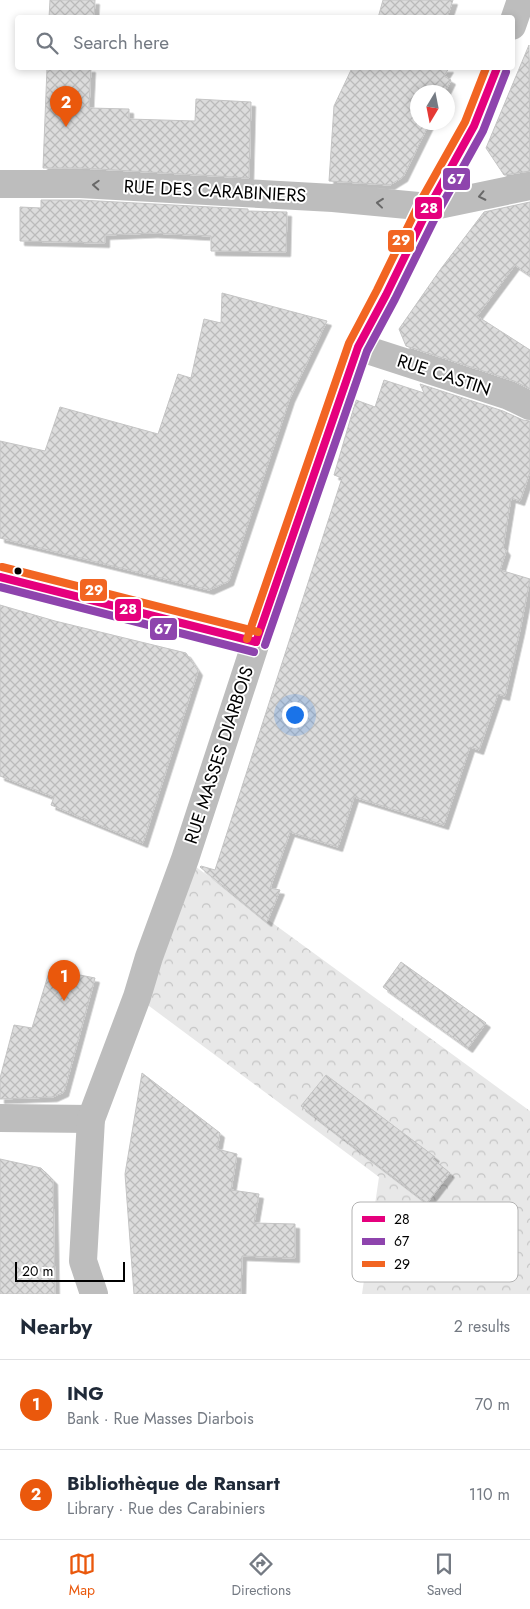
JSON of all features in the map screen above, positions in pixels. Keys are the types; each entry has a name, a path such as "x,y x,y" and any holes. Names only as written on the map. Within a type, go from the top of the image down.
{"street":[{"path":"515,17 521,0"},
{"name":"RUE MASSES DIARBOIS","path":"94,1294 83,1261 91,1119 137,997 185,859 256,642 358,347 429,207 474,126 496,70"},
{"name":"RUE DES CARABINIERS","path":"0,184 80,184 333,198 429,207 530,186"},
{"name":"RUE CASTIN","path":"358,347 509,396 530,406"},
{"path":"0,577 256,642"},
{"path":"0,1118 91,1119"}],"green space":[{"path":"185,859 530,1111 530,1294 362,1294 364,1282 518,1282 518,1202 375,1202 379,1177 137,997"}],"building":[{"path":"50,0 95,0 94,15 49,15"},
{"path":"383,0 453,0 448,15 379,15"},
{"path":"529,45 530,171 504,175 486,148"},
{"path":"47,70 91,70 89,108 129,109 129,119 195,121 196,99 251,102 249,178 81,168 43,168"},
{"path":"351,70 448,70 444,76 451,80 448,85 410,85 410,130 426,130 403,177 390,185 329,181 334,106"},
{"path":"41,200 80,200 287,212 286,252 211,251 211,236 153,233 105,235 105,243 20,241 20,207 41,208"},
{"path":"530,202 530,275 515,265 477,316 530,350 530,389 514,381 406,346 399,329 440,270 484,212"},
{"path":"222,293 327,321 290,398 229,581 209,590 0,538 0,441 45,451 60,407 158,434 178,374 191,378 204,319 221,323"},
{"path":"384,380 424,393 420,384 530,421 530,472 520,501 511,498 503,547 506,551 500,570 530,579 520,630 505,696 498,694 479,750 470,747 444,825 354,797 338,847 290,832 270,888 280,890 267,922 200,867 215,870 342,478 334,475 356,400 375,407"},
{"path":"0,605 55,621 186,653 198,671 143,843 51,805 54,797 0,776"},
{"path":"401,962 486,1023 468,1048 383,987"},
{"path":"50,969 95,978 64,1092 53,1097 0,1099 0,1078 14,1025 32,1028"},
{"path":"142,1073 220,1133 217,1149 237,1154 231,1190 259,1194 254,1223 295,1224 295,1258 242,1256 241,1294 134,1294 125,1174"},
{"path":"326,1075 435,1157 433,1159 450,1173 428,1202 426,1202 301,1106"},
{"path":"0,1159 41,1168 53,1180 55,1294 0,1294"}],"transit line":[{"name":"29","path":"247,639 349,343 420,202 465,122 485,70"},
{"name":"28","path":"256,642 358,347 429,207 474,126 496,70"},
{"name":"67","path":"265,645 367,351 438,212 483,131 506,72"},
{"name":"29","path":"2,567 258,632"},
{"name":"28","path":"0,577 256,642"},
{"name":"67","path":"0,587 254,652"}],"place":[{"name":"Bibliothèque de Ransart","path":"66,127"},
{"name":"ING","path":"64,1001"}]}
